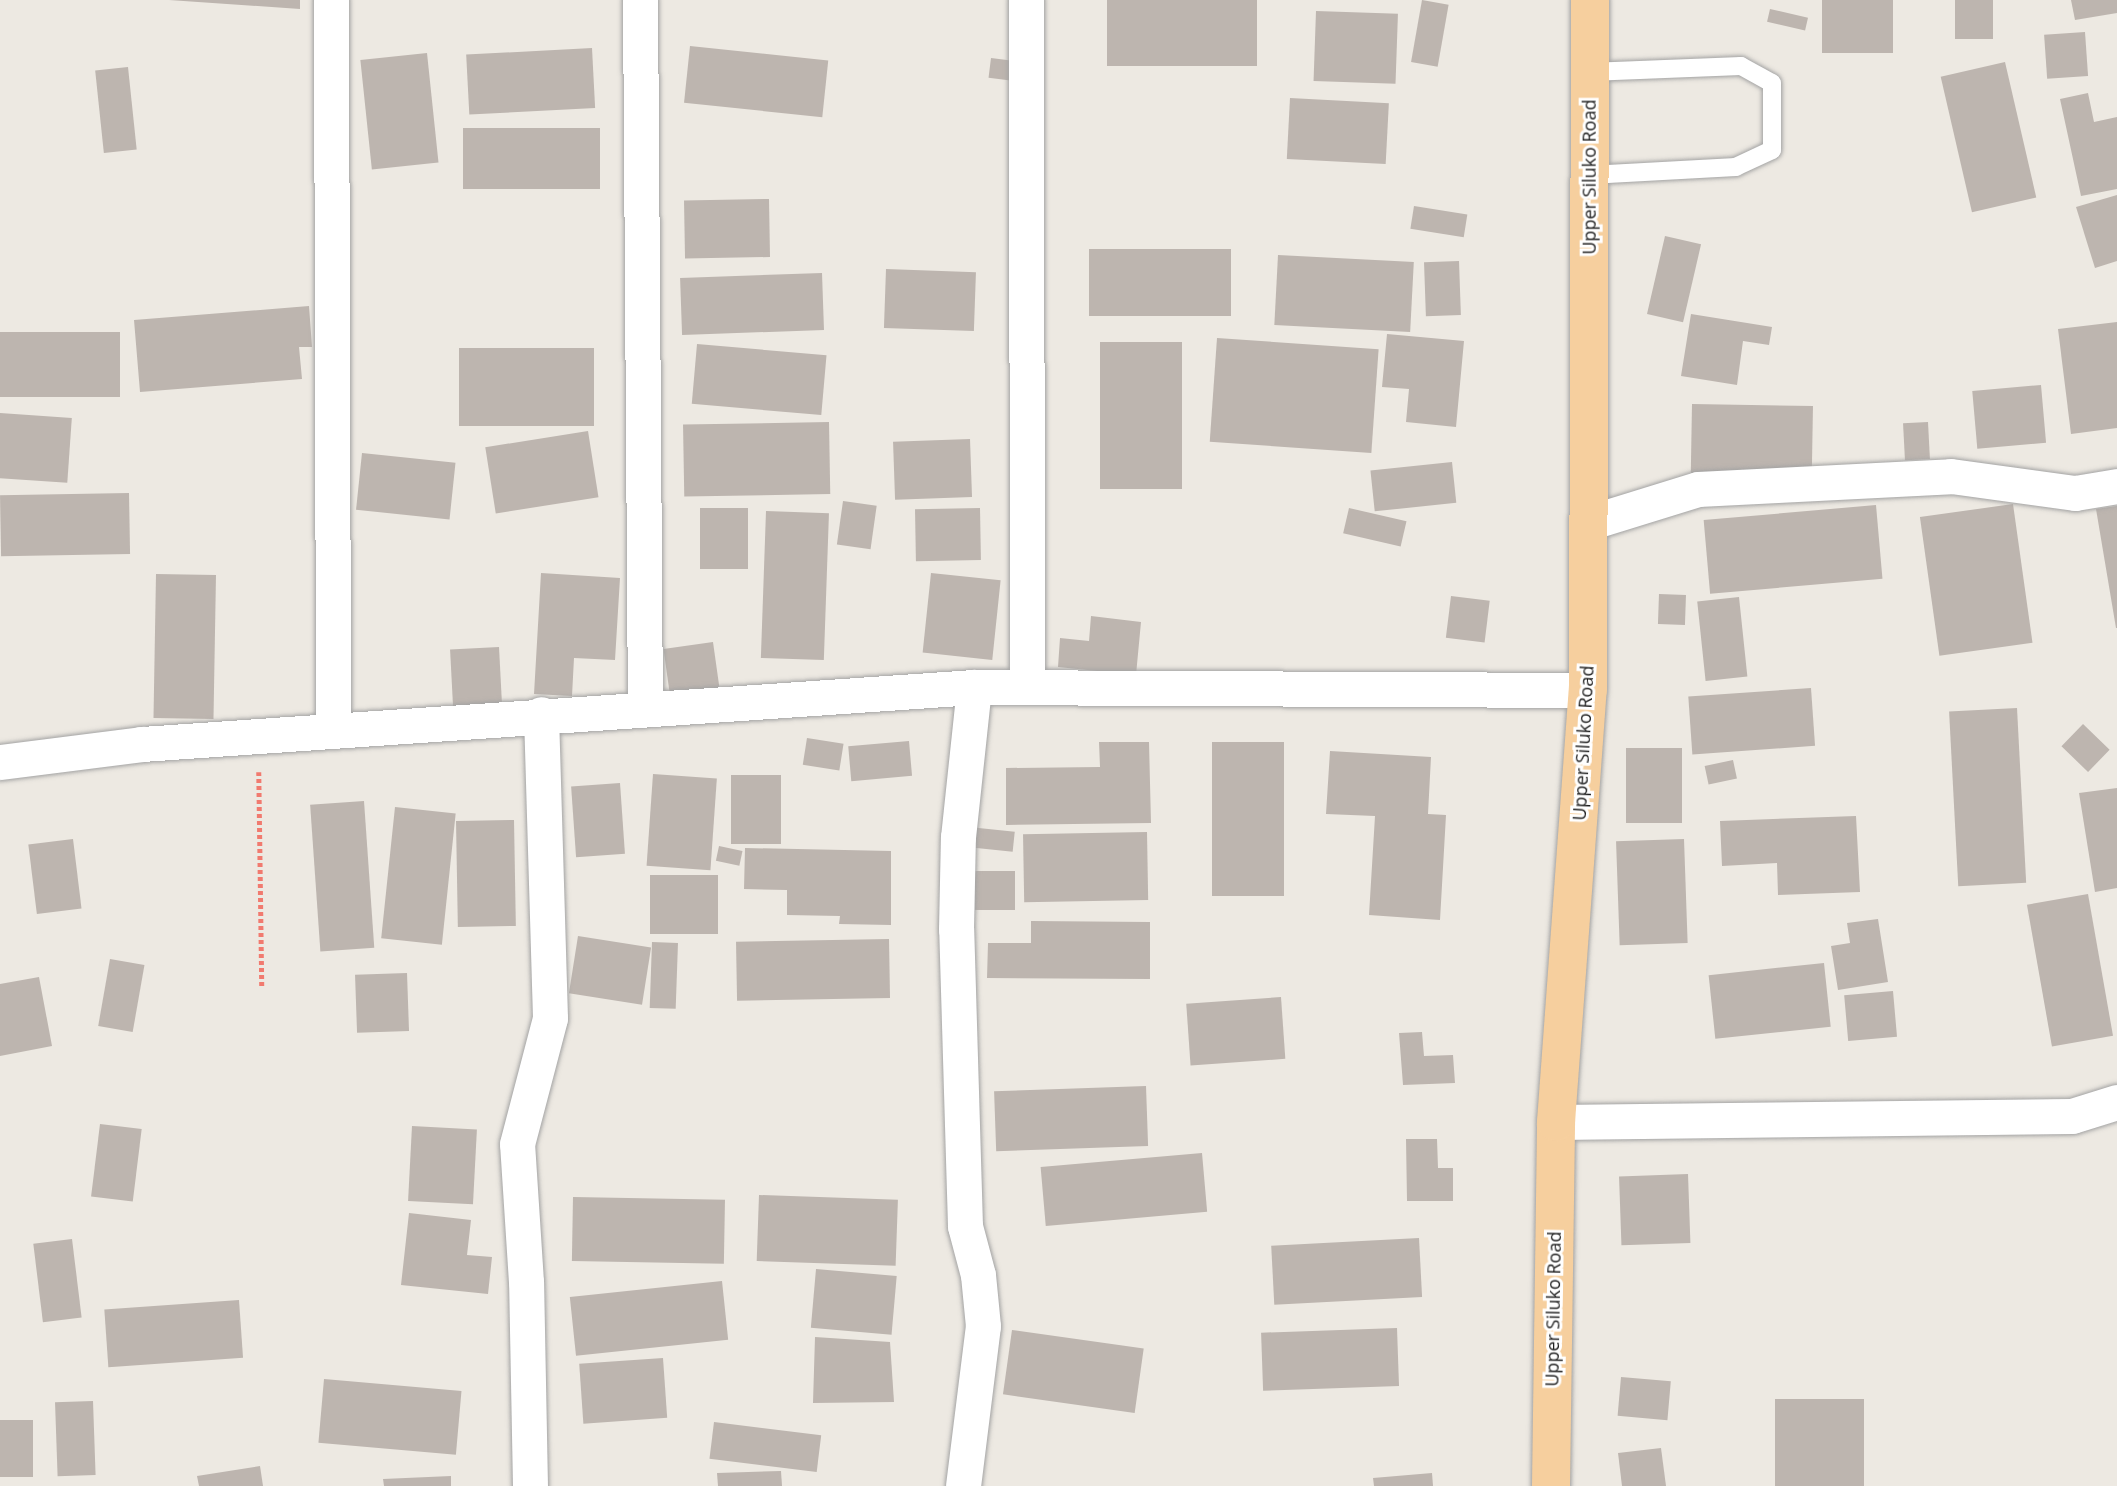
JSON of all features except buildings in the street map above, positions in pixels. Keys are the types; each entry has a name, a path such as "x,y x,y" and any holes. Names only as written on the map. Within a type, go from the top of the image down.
{"main road":[{"name":"Upper Siluko Road","path":"1551,1486 1556,1122 1588,690 1590,0"}],"street":[{"path":"331,0 333,730"},
{"path":"640,0 645,709"},
{"path":"1026,0 1027,684"},
{"path":"1588,523 1699,489 1951,476 2075,494 2117,486"},
{"path":"0,762 142,744 541,714 1027,684 1588,690"},
{"path":"963,1486 983,1326 978,1276 965,1226 956,929 958,837 974,687"},
{"path":"530,1486 526,1282 517,1144 550,1018 541,714"},
{"path":"1556,1122 2072,1116 2117,1102"}],"lane":[{"path":"1589,72 1741,66 1772,83 1772,150 1736,167 1590,175"}],"path":[{"path":"259,736 262,988"}]}
